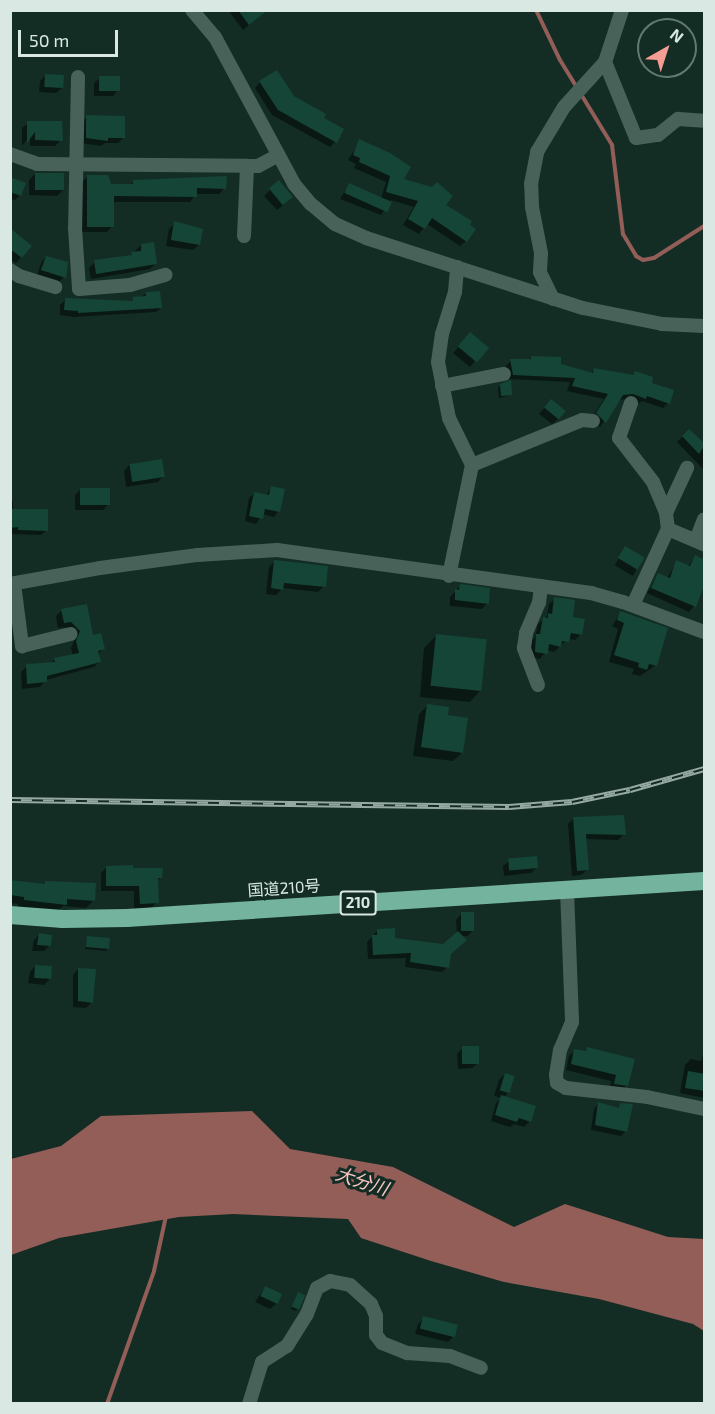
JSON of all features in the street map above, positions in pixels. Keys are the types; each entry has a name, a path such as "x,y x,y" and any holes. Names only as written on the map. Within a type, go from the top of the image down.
{"highway":[{"name":"国道210号","path":"10,915 54,919 127,918 705,881"}],"street":[{"path":"192,10 215,37 277,156 302,193 335,224 366,238 553,299 615,316 678,326 705,326"},
{"path":"553,299 540,272 541,253 532,207 531,184 537,152 564,107 605,62 622,10"},
{"path":"605,62 636,138 657,135 678,119 705,121"},
{"path":"78,77 75,228 79,289 130,285 166,275"},
{"path":"10,154 37,164 247,166 258,166 277,156"},
{"path":"244,236 247,166"},
{"path":"449,576 472,465 452,428 442,386 438,350 455,292 457,267"},
{"path":"10,270 18,276 55,287"},
{"path":"442,386 504,374"},
{"path":"631,403 619,438 653,482 666,513 668,529 633,605"},
{"path":"472,465 582,420 593,421"},
{"path":"666,513 687,468"},
{"path":"668,529 700,542 705,519"},
{"path":"71,634 22,646 12,584 100,568 252,550 299,553 449,576 591,593 633,605 705,632"},
{"path":"538,685 525,648 526,633 538,603 541,586"},
{"path":"567,890 572,1022 560,1050 557,1083 566,1088 647,1097 705,1109"},
{"path":"249,1404 262,1362 287,1346 307,1314 316,1288 330,1281 350,1285 371,1304 376,1316 376,1335 382,1343 407,1353 450,1356 481,1368"}],"water":[{"name":"大分川","path":"252,1111 290,1149 393,1167 514,1227 565,1204 668,1237 704,1239 704,1331 693,1324 599,1299 504,1282 431,1261 361,1238 348,1219 233,1214 179,1217 59,1238 11,1255 11,1159 61,1146 101,1116"}],"building":[{"path":"238,10 268,10 249,25"},
{"path":"277,70 294,96 326,114 324,118 344,129 337,143 278,110 259,81"},
{"path":"45,74 64,75 63,88 44,87"},
{"path":"99,76 120,76 120,91 99,91"},
{"path":"86,115 125,116 125,138 108,138 108,141 86,138"},
{"path":"27,121 62,121 63,141 35,140 35,132 27,143"},
{"path":"359,139 390,153 411,167 404,179 432,187 437,182 453,196 446,205 472,221 470,225 476,229 467,242 432,218 425,229 408,219 418,201 386,192 390,176 359,162 360,158 353,155"},
{"path":"35,173 64,173 64,190 35,190"},
{"path":"87,175 108,175 111,184 133,184 133,180 227,176 226,189 197,188 197,197 114,196 114,227 87,227"},
{"path":"10,177 26,183 21,196 10,192"},
{"path":"279,180 293,197 283,205 269,188"},
{"path":"349,183 392,202 387,212 345,193"},
{"path":"174,221 203,229 200,245 171,240"},
{"path":"10,228 32,246 22,258 10,249"},
{"path":"154,242 157,264 96,274 94,260 132,255 131,252 141,251 141,244"},
{"path":"46,256 68,262 66,278 41,270"},
{"path":"160,291 162,308 78,313 78,311 64,310 65,298 133,301 133,297 146,296 146,292"},
{"path":"470,332 489,348 477,363 458,347"},
{"path":"531,356 561,357 561,364 593,373 594,368 633,375 635,371 653,377 652,383 674,390 670,404 647,396 646,399 633,394 623,395 606,423 596,413 608,394 572,386 575,378 513,375 510,359 531,359"},
{"path":"511,380 512,395 501,396 500,384"},
{"path":"551,399 566,411 559,420 544,408"},
{"path":"689,429 705,444 699,454 682,436"},
{"path":"162,459 165,477 132,482 129,464"},
{"path":"271,486 285,489 280,512 265,509 263,519 249,516 254,492 269,495"},
{"path":"80,488 110,488 110,505 80,505"},
{"path":"10,509 48,509 48,531 10,528"},
{"path":"625,546 645,558 638,570 618,558"},
{"path":"695,555 705,560 705,583 696,607 651,588 658,573 670,578 676,560 690,566"},
{"path":"274,560 328,566 326,587 284,583 283,590 271,588"},
{"path":"460,584 490,588 489,604 455,600 455,589 459,590"},
{"path":"554,597 575,600 573,617 585,619 582,635 571,633 569,642 562,641 561,647 549,644 548,654 535,652 536,634 540,634 543,617 548,618 548,613 552,614"},
{"path":"87,604 93,635 101,633 105,649 98,651 101,662 47,676 47,682 27,684 26,664 55,662 54,658 79,653 76,641 80,631 71,622 64,623 61,609"},
{"path":"620,611 668,628 657,666 649,664 647,670 638,667 639,663 614,655 624,623 617,620"},
{"path":"436,634 487,639 481,691 431,686"},
{"path":"427,704 449,707 448,715 468,718 463,753 421,747"},
{"path":"624,815 626,835 586,834 589,870 577,871 573,817"},
{"path":"537,856 538,868 509,870 508,859"},
{"path":"133,865 133,868 163,868 162,878 158,878 159,903 140,904 139,886 106,886 106,866"},
{"path":"10,880 45,884 45,881 96,883 95,901 67,899 67,905 24,900 24,897 10,895"},
{"path":"461,912 474,912 474,931 461,931"},
{"path":"395,928 395,938 443,944 458,931 467,940 451,954 449,968 410,962 411,953 373,955 372,935 377,935 377,929"},
{"path":"39,933 52,935 51,946 37,945"},
{"path":"87,936 110,938 109,949 86,947"},
{"path":"35,965 52,966 51,979 34,978"},
{"path":"78,968 96,969 93,1003 78,1001"},
{"path":"462,1046 479,1046 479,1064 462,1064"},
{"path":"587,1047 635,1059 628,1086 614,1084 616,1075 571,1064 574,1049 586,1051"},
{"path":"688,1071 705,1074 705,1091 685,1088"},
{"path":"505,1073 515,1076 509,1093 500,1090"},
{"path":"501,1095 536,1106 531,1122 519,1118 517,1122 495,1115"},
{"path":"598,1102 619,1108 620,1103 633,1104 627,1132 595,1125"},
{"path":"265,1286 282,1294 278,1304 260,1296"},
{"path":"298,1292 305,1295 299,1310 292,1307"},
{"path":"423,1316 458,1325 455,1337 420,1329"}],"waterway":[{"path":"536,10 560,60 612,145 623,234 636,256 643,260 654,258 704,226"},
{"path":"107,1404 154,1271 166,1216"}],"railway":[{"path":"10,800 509,807 572,802 630,790 704,769"}]}
